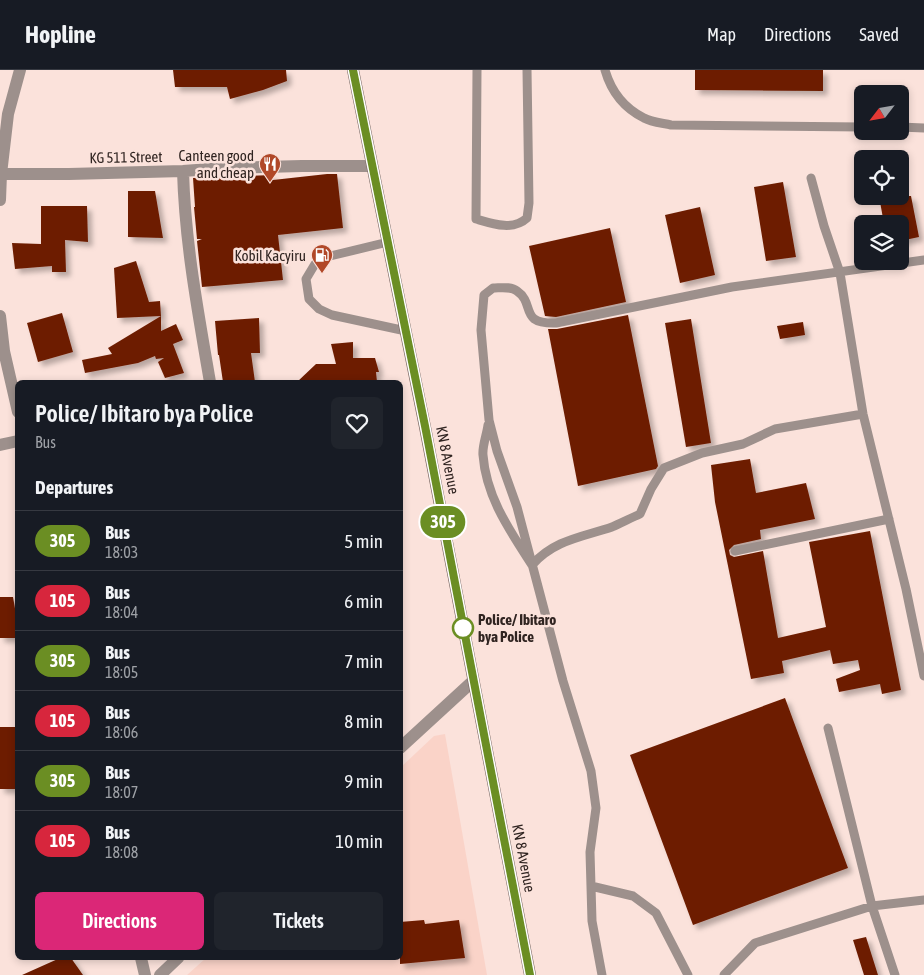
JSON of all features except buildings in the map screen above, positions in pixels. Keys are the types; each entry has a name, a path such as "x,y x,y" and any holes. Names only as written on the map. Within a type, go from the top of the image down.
{"main road":[{"name":"KN 8 Avenue","path":"353,70 406,331 530,975"}],"street":[{"path":"0,200 8,114 20,70"},
{"name":"KG 511 Street","path":"1,174 183,172 244,167 372,166"},
{"path":"183,172 184,216 210,380"},
{"path":"0,316 4,351 15,399"},
{"path":"0,445 15,442"},
{"path":"403,745 473,681"},
{"path":"141,960 145,975"},
{"path":"160,975 176,960"}],"lane":[{"path":"477,70 476,219 506,226 521,224 528,218 527,70"},
{"path":"605,70 608,81 622,104 644,119 671,125 854,126"},
{"path":"909,127 924,128"},
{"path":"811,178 824,226 840,273 863,414 906,590 924,676"},
{"path":"388,242 326,257 315,264 306,279 309,299 320,309 332,315 406,331"},
{"path":"602,975 592,921 590,852 596,808 591,771 563,681 517,507 496,451 489,420 480,330 484,295 493,288 516,290 524,299 529,313 536,320 542,324 556,323 732,287 924,260"},
{"path":"532,565 542,554 560,543 614,526 640,514 650,489 664,468 702,453 743,444 775,429 863,414"},
{"path":"489,420 483,454 490,490 505,524 532,565"},
{"path":"735,551 889,518"},
{"path":"828,728 872,906 895,975"},
{"path":"591,886 632,896 656,913 688,975"},
{"path":"724,975 755,943 872,906 924,900"}],"shaded area":[{"path":"445,734 487,975 187,975 204,960 403,960 403,765 434,736"}],"bus line":[{"name":"305","path":"353,70 425,426 530,975"}],"place":[{"name":"Canteen good and cheap","path":"270,183"},
{"name":"Kobil Kacyiru","path":"322,274"},
{"name":"Police/ Ibitaro bya Police","path":"463,628"}]}
